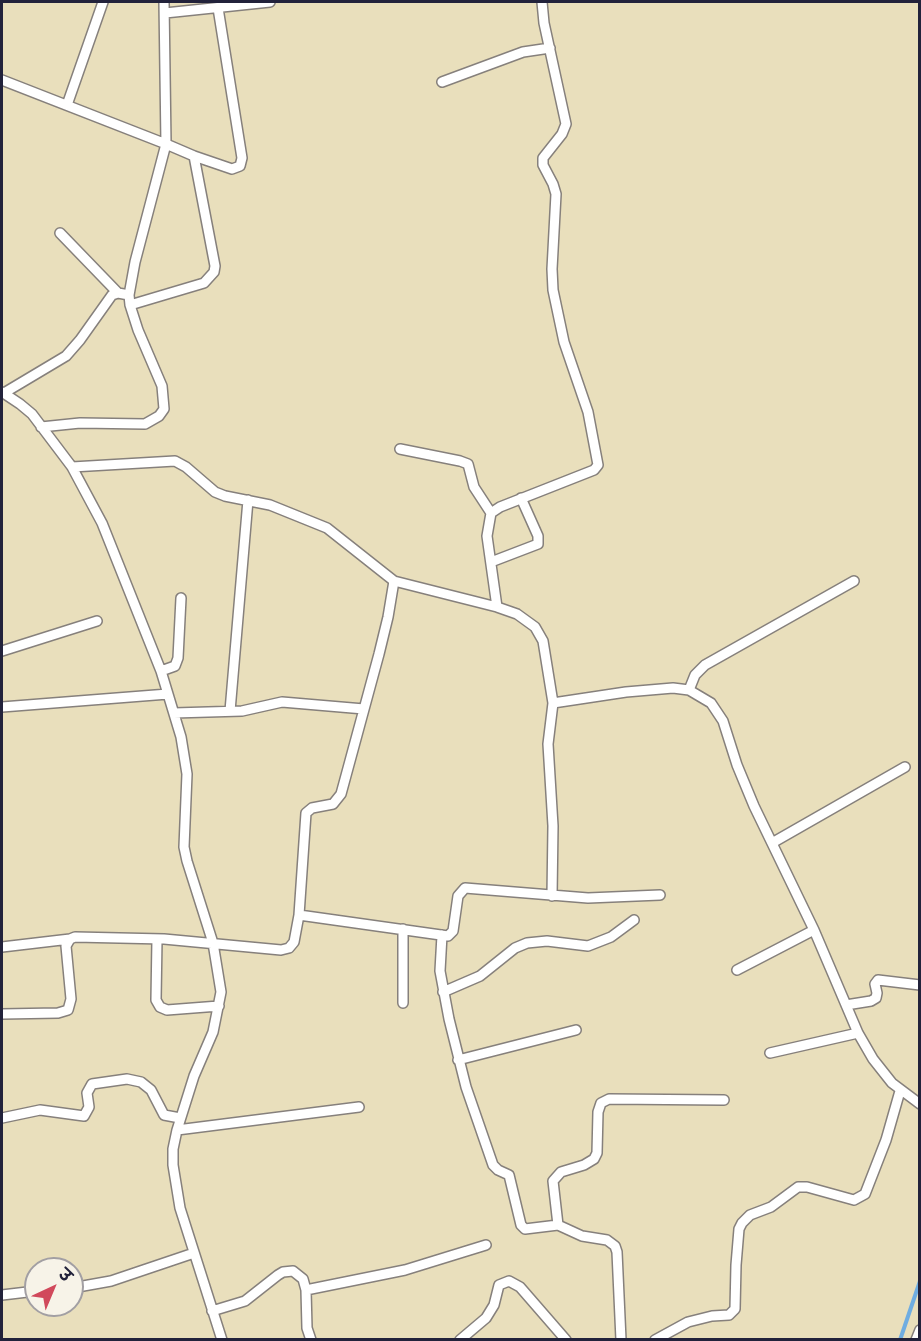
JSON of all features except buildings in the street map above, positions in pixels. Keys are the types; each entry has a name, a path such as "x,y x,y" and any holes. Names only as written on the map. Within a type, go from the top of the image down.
{"street":[{"path":"67,105 103,2"},
{"path":"41,427 80,423 145,424 159,417 164,409 162,386 130,305 129,295 135,262 166,144 164,2"},
{"path":"165,13 270,2"},
{"path":"497,607 487,536 491,513 521,498 594,470 598,465 588,412 564,342 553,290 556,195 543,165 543,158 562,134 566,124 542,2"},
{"path":"2,80 231,169 240,166 242,162 218,8"},
{"path":"442,82 523,52 550,48"},
{"path":"130,305 204,283 214,272 215,266 194,156"},
{"path":"60,233 118,293"},
{"path":"129,295 118,293 108,298 81,340 66,356 3,392 20,404 72,467 114,551 161,670 181,737 186,765 187,794 183,834 187,861 213,943 220,980 219,1006 213,1032 194,1076 180,1118 173,1157 180,1208 222,1340"},
{"path":"400,449 468,464 474,487 491,513"},
{"path":"72,467 175,461 186,467 215,492 289,511 327,528 394,581 497,607 526,619 540,635 546,651 553,703 548,744 553,826 552,896"},
{"path":"491,562 538,544 538,537 521,498"},
{"path":"230,711 248,500"},
{"path":"2,947 80,937 157,939 286,949 294,942 299,915 306,813 312,808 330,806 338,800 364,710 388,616 394,581"},
{"path":"690,690 695,675 705,665 854,581"},
{"path":"161,670 175,666 178,658 181,598"},
{"path":"2,651 97,621"},
{"path":"553,703 626,692 673,688 690,690 711,703 723,721 737,765 814,930 858,1033 881,1070 900,1091 920,1104"},
{"path":"2,707 168,693"},
{"path":"174,713 250,710 282,702 364,710"},
{"path":"772,843 905,767"},
{"path":"299,915 448,936 453,931 458,896 465,888 605,899 660,896"},
{"path":"443,992 480,976 515,948 527,943 548,941 588,946 611,937 634,920"},
{"path":"403,929 403,1003"},
{"path":"737,970 814,930"},
{"path":"442,935 440,971 458,1060 493,1165 508,1175 520,1225 527,1230 558,1225 582,1236 607,1240 615,1246 621,1340"},
{"path":"2,1014 58,1013 68,1010 71,999 66,950 70,939"},
{"path":"157,939 156,1000 160,1008 167,1010 219,1006"},
{"path":"846,1005 874,1000 877,996 875,984 878,980 920,985"},
{"path":"458,1060 576,1030"},
{"path":"770,1053 858,1033"},
{"path":"2,1118 40,1110 84,1116 89,1107 87,1093 89,1087 96,1083 127,1079 141,1082 151,1090 164,1115 180,1118"},
{"path":"655,1340 688,1322 706,1317 729,1315 735,1309 739,1229 750,1215 771,1207 798,1187 807,1187 854,1200 860,1199 865,1194 886,1140 900,1091"},
{"path":"558,1225 553,1181 561,1172 584,1165 594,1159 597,1153 597,1112 601,1103 609,1099 724,1100"},
{"path":"177,1130 359,1107"},
{"path":"306,1290 405,1270 486,1245"},
{"path":"84,1286 111,1281 194,1253"},
{"path":"212,1311 245,1301 283,1272 293,1271 299,1274 306,1290 307,1328 311,1340"},
{"path":"460,1340 486,1318 494,1305 499,1285 509,1281 520,1287 566,1340"},
{"path":"2,1295 24,1292"},
{"path":"916,1340 920,1330"}],"waterway":[{"path":"900,1340 920,1281"}]}
